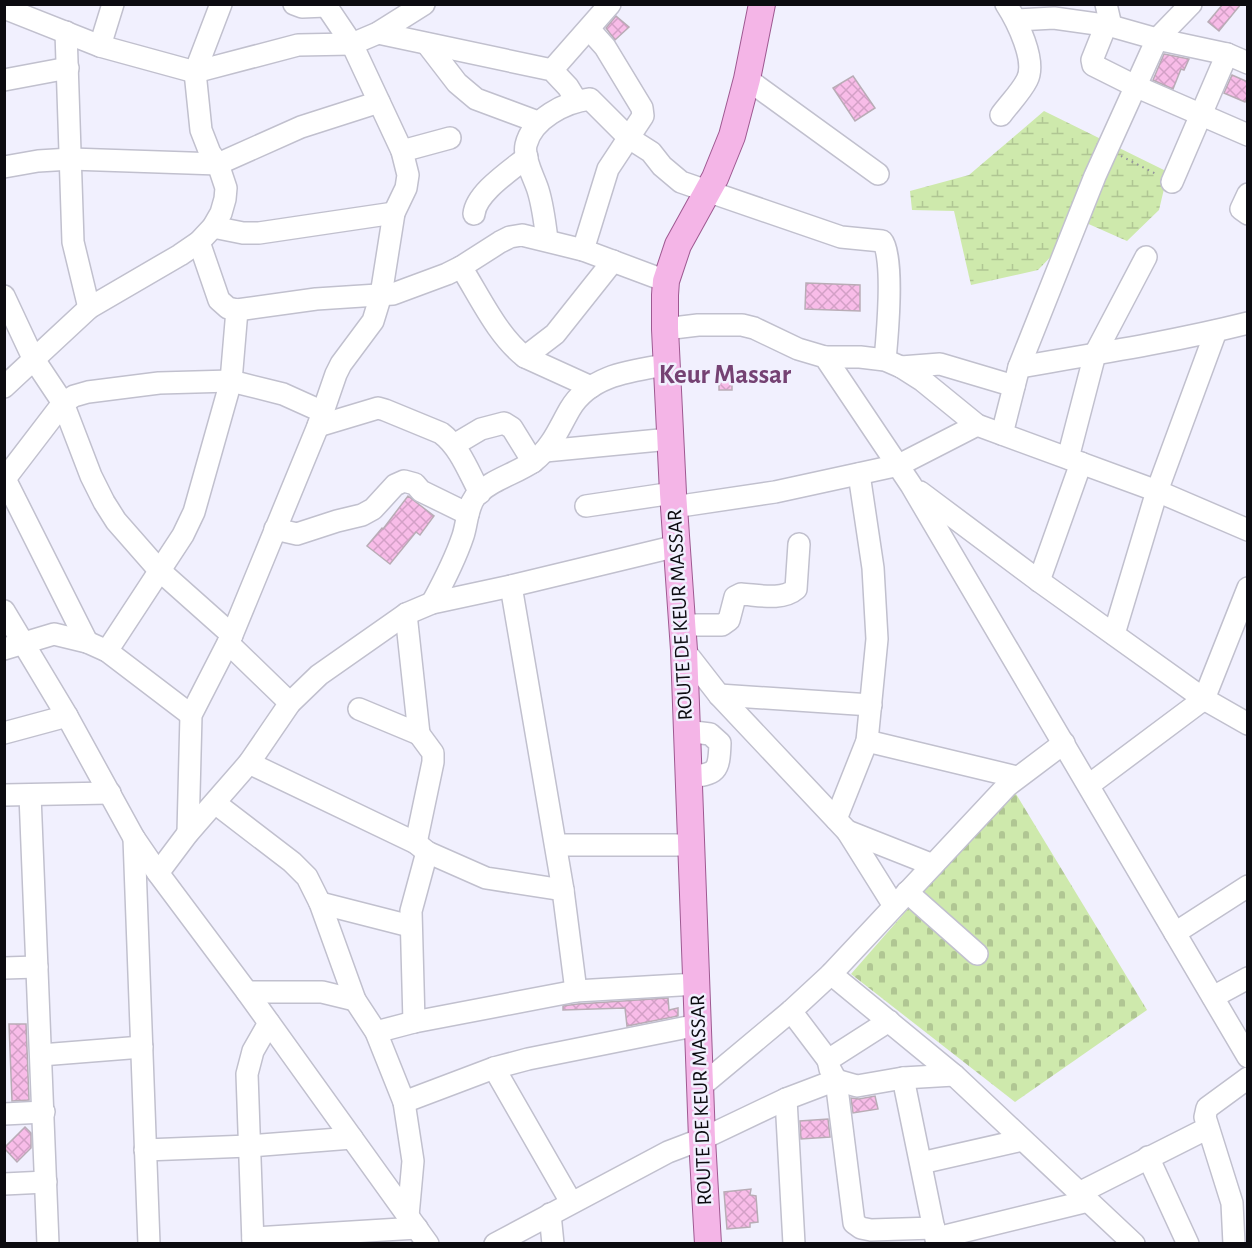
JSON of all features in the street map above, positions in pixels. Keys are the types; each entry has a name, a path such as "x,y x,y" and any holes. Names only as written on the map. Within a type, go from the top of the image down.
{"main road":[{"name":"ROUTE DE KEUR MASSAR","path":"708,1244 690,844 684,650 664,328 666,281 678,245 719,169 732,136 747,79 762,4"}],"street":[{"path":"100,46 113,4"},
{"path":"4,387 89,308 159,268 206,235 221,213 226,188 218,164 210,153 201,130 195,72 221,4"},
{"path":"188,833 191,715 230,639 320,419 336,374 373,321 381,295 394,213 406,188 408,175 402,151 352,44 325,5 302,7 294,4"},
{"path":"4,8 100,46 195,72 298,45 352,44 378,33 424,4"},
{"path":"552,70 610,4"},
{"path":"1002,434 1016,376 1107,148 1157,39 1191,4"},
{"path":"1001,115 1028,79 1029,59 1012,12 1054,18 1108,19 1157,39 1227,54 1248,63"},
{"path":"1108,19 1092,60 1093,65 1248,135"},
{"path":"583,250 608,169 643,116 642,108 605,47 589,29"},
{"path":"66,32 73,242 89,308"},
{"path":"378,33 552,70 568,87 576,100"},
{"path":"427,44 457,83 476,99 538,122"},
{"path":"1172,182 1227,54"},
{"path":"4,80 68,68"},
{"path":"747,79 878,174"},
{"path":"547,240 543,212 527,157 526,145 538,122 576,100 590,99 629,138 651,152 662,166 681,182 841,237 885,244 893,364"},
{"path":"4,167 38,161 71,159 218,164 301,127 379,102"},
{"path":"402,151 450,138"},
{"path":"474,214 475,206 483,194 527,157"},
{"path":"1248,194 1241,209 1248,214"},
{"path":"206,235 259,232 394,213"},
{"path":"206,235 219,300 228,308 237,310 316,299 393,294 461,267 510,237 522,235 583,250 666,281"},
{"path":"1038,580 1074,460 1095,354 1146,257"},
{"path":"525,357 555,334 613,261"},
{"path":"461,267 508,340 525,357 591,387"},
{"path":"4,296 33,358 63,403 91,476 104,502 123,529 159,570 230,639 290,703"},
{"path":"107,651 183,536 194,512 231,381 237,310"},
{"path":"664,328 742,325 754,328 798,349 825,357 860,357 893,364 940,364 1016,376 1095,354 1248,323"},
{"path":"1114,634 1158,491 1216,331"},
{"path":"825,357 911,485 1248,1057"},
{"path":"893,364 923,381 977,425 1158,491 1248,530"},
{"path":"432,603 450,571 463,536 470,505 480,493 539,456 557,435 578,397 591,387 603,379 666,365"},
{"path":"87,642 5,480 63,403 74,396 88,392 168,382 231,381 283,394 320,419 378,408 441,433 454,445 480,493"},
{"path":"454,445 481,429 504,423 512,428 539,456"},
{"path":"586,506 775,492 898,465 977,425"},
{"path":"539,456 670,439"},
{"path":"842,825 867,741 877,639 873,568 859,474"},
{"path":"275,530 297,534 337,520 362,515 373,509 394,485 404,481 415,484 421,491 468,514"},
{"path":"911,485 1038,580 1204,699 1248,724"},
{"path":"682,625 722,625 729,620 735,597 741,594 782,596 791,594 796,589 799,544"},
{"path":"158,873 188,833 249,763 290,703 319,675 406,614 432,603 676,546"},
{"path":"511,586 556,845 576,991"},
{"path":"1089,786 1204,699 1248,588"},
{"path":"4,611 14,646 67,716 134,838 418,1229"},
{"path":"406,614 419,734 433,753 422,848 411,911 414,1022"},
{"path":"14,646 54,634 87,642 107,651 191,715"},
{"path":"684,650 719,695 842,825 901,899 977,954"},
{"path":"719,695 871,705"},
{"path":"359,709 419,734"},
{"path":"4,733 67,716"},
{"path":"867,741 1017,777"},
{"path":"700,1087 791,1011 831,974 1017,777 1064,743"},
{"path":"249,763 486,878 563,890"},
{"path":"4,795 110,793"},
{"path":"30,795 48,1244"},
{"path":"215,803 292,862 307,877 320,903 355,1000 376,1032 404,1102 413,1161 418,1229"},
{"path":"842,825 933,865"},
{"path":"134,838 149,1244"},
{"path":"556,845 690,844"},
{"path":"1175,933 1248,886"},
{"path":"320,903 410,926"},
{"path":"4,968 37,968"},
{"path":"831,974 954,1075 1134,1244"},
{"path":"1213,997 1248,978"},
{"path":"376,1032 414,1022 576,991 697,984"},
{"path":"247,992 322,992 355,1000"},
{"path":"791,1011 828,1060 836,1080 854,1223 861,1228 936,1237 1084,1197 1148,1157 1208,1128"},
{"path":"828,1060 889,1022"},
{"path":"269,1023 253,1051 247,1074 253,1241 418,1229"},
{"path":"404,1102 494,1068 589,1046 698,1025"},
{"path":"41,1055 142,1047"},
{"path":"494,1068 571,1202"},
{"path":"495,1244 668,1152 702,1139 786,1099 836,1080 857,1086 903,1078 954,1075"},
{"path":"903,1078 936,1237"},
{"path":"1234,1244 1240,1202 1205,1117 1207,1108 1248,1078"},
{"path":"786,1099 794,1244"},
{"path":"4,1114 44,1112"},
{"path":"146,1150 249,1146 352,1138"},
{"path":"921,1163 1022,1140"},
{"path":"1148,1157 1188,1244"},
{"path":"4,1184 46,1182"},
{"path":"550,1214 553,1244"}],"path":[{"path":"1107,148 1172,182"}],"green space":[{"path":"1044,111 1168,172 1159,210 1127,241 1084,222 1038,270 971,285 954,211 912,210 910,191 969,175"},
{"path":"1013,789 1147,1010 1015,1102 851,974"}],"building":[{"path":"1223,4 1241,4 1219,31 1208,22"},
{"path":"616,16 629,27 615,40 606,28"},
{"path":"1164,54 1189,59 1184,70 1181,69 1173,89 1153,80"},
{"path":"1232,75 1248,82 1248,96 1245,102 1224,93"},
{"path":"853,76 875,108 855,121 833,88"},
{"path":"806,283 860,285 860,311 805,309"},
{"path":"732,375 732,390 719,390 719,376"},
{"path":"408,496 434,516 420,535 416,532 390,564 367,546"},
{"path":"668,998 669,1010 678,1008 678,1016 627,1026 625,1008 563,1010 563,1006 578,1004"},
{"path":"9,1024 26,1024 29,1100 12,1101"},
{"path":"875,1096 878,1109 853,1113 851,1098"},
{"path":"828,1119 830,1137 801,1139 800,1121"},
{"path":"25,1127 31,1133 31,1148 17,1162 4,1148"},
{"path":"751,1189 750,1195 756,1196 758,1222 750,1223 750,1227 727,1229 724,1192"}],"district":[{"name":"Keur Massar","path":"725,374"}]}
